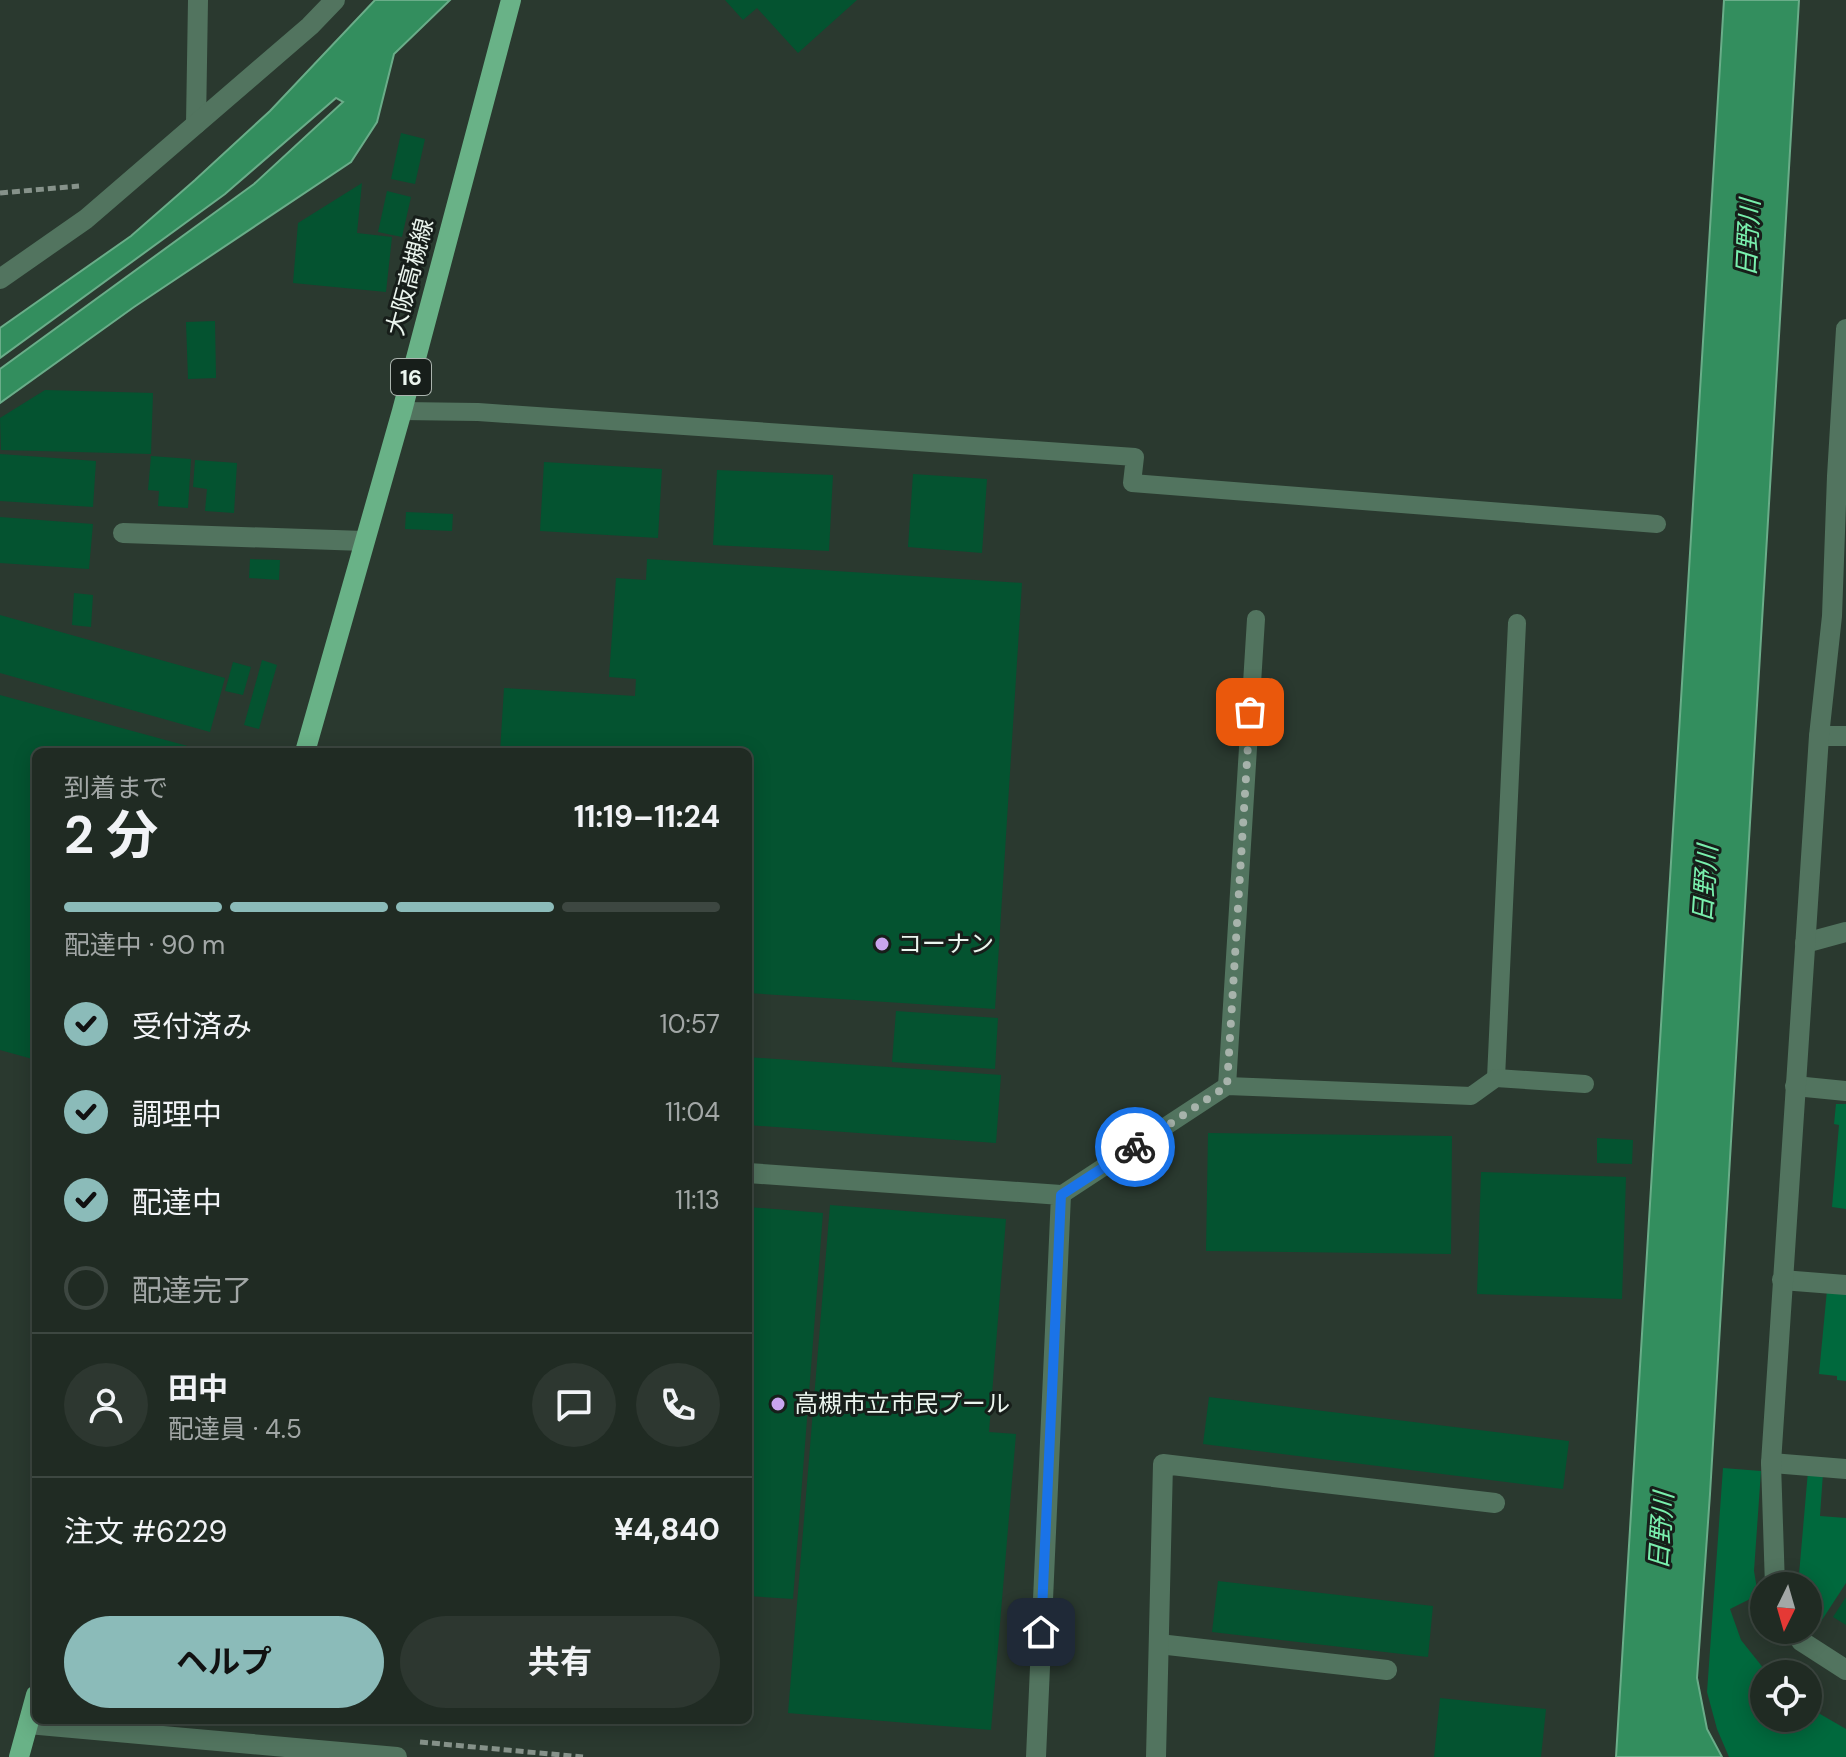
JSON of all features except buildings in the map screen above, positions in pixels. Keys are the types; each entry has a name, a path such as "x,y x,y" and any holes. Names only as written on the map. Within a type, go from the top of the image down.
{"main road":[{"name":"大阪高槻線","path":"306,748 402,411 511,0"},
{"path":"19,1757 32,1710"}],"street":[{"path":"196,124 198,0"},
{"path":"0,279 86,219 310,26 335,0"},
{"path":"1775,1572 1771,1463 1819,736 1839,616 1846,329"},
{"path":"123,533 364,541"},
{"path":"1819,736 1846,736"},
{"path":"1805,943 1846,932"},
{"path":"1795,1086 1846,1091"},
{"path":"752,1173 1061,1195 1036,1757"},
{"path":"1782,1280 1846,1285"},
{"path":"1771,1463 1846,1469"},
{"path":"1156,1757 1163,1464 1495,1503"},
{"path":"1159,1644 1387,1670"},
{"path":"1806,1644 1846,1670"},
{"path":"28,1724 397,1757"}],"lane":[{"path":"402,411 478,412 1135,457 1132,483 1657,524"},
{"path":"1227,1086 1256,619"},
{"path":"1496,1078 1517,623"},
{"path":"1061,1195 1227,1086 1471,1096 1496,1078 1585,1084"}],"path":[{"path":"0,193 129,182"}],"shaded area":[{"path":"1836,1104 1846,1104 1846,1209 1832,1207 1839,1125 1834,1124"},
{"path":"1827,1290 1846,1292 1846,1381 1837,1380 1837,1376 1819,1374"},
{"path":"1723,1468 1761,1471 1750,1599 1730,1609 1741,1640 1757,1660 1750,1660 1750,1732 1822,1732 1822,1715 1846,1729 1846,1757 1729,1757 1707,1692"},
{"path":"1808,1471 1823,1473 1820,1516 1846,1518 1846,1583 1822,1620 1822,1572 1799,1572"}],"water":[{"path":"375,0 450,0 394,54 377,122 351,162 134,307 0,403 0,369 254,184 343,102 336,98 225,194 0,358 0,328 131,236 270,111"},
{"name":"日野川","path":"1724,0 1799,0 1697,1678 1707,1729 1722,1757 1616,1757"}],"way so far":[{"path":"1135,1147 1227,1086 1250,712"}],"place":[{"name":"コーナン","path":"882,944"},
{"name":"高槻市立市民プール","path":"778,1404"}],"route":[{"path":"1041,1632 1061,1195 1135,1147"}]}
